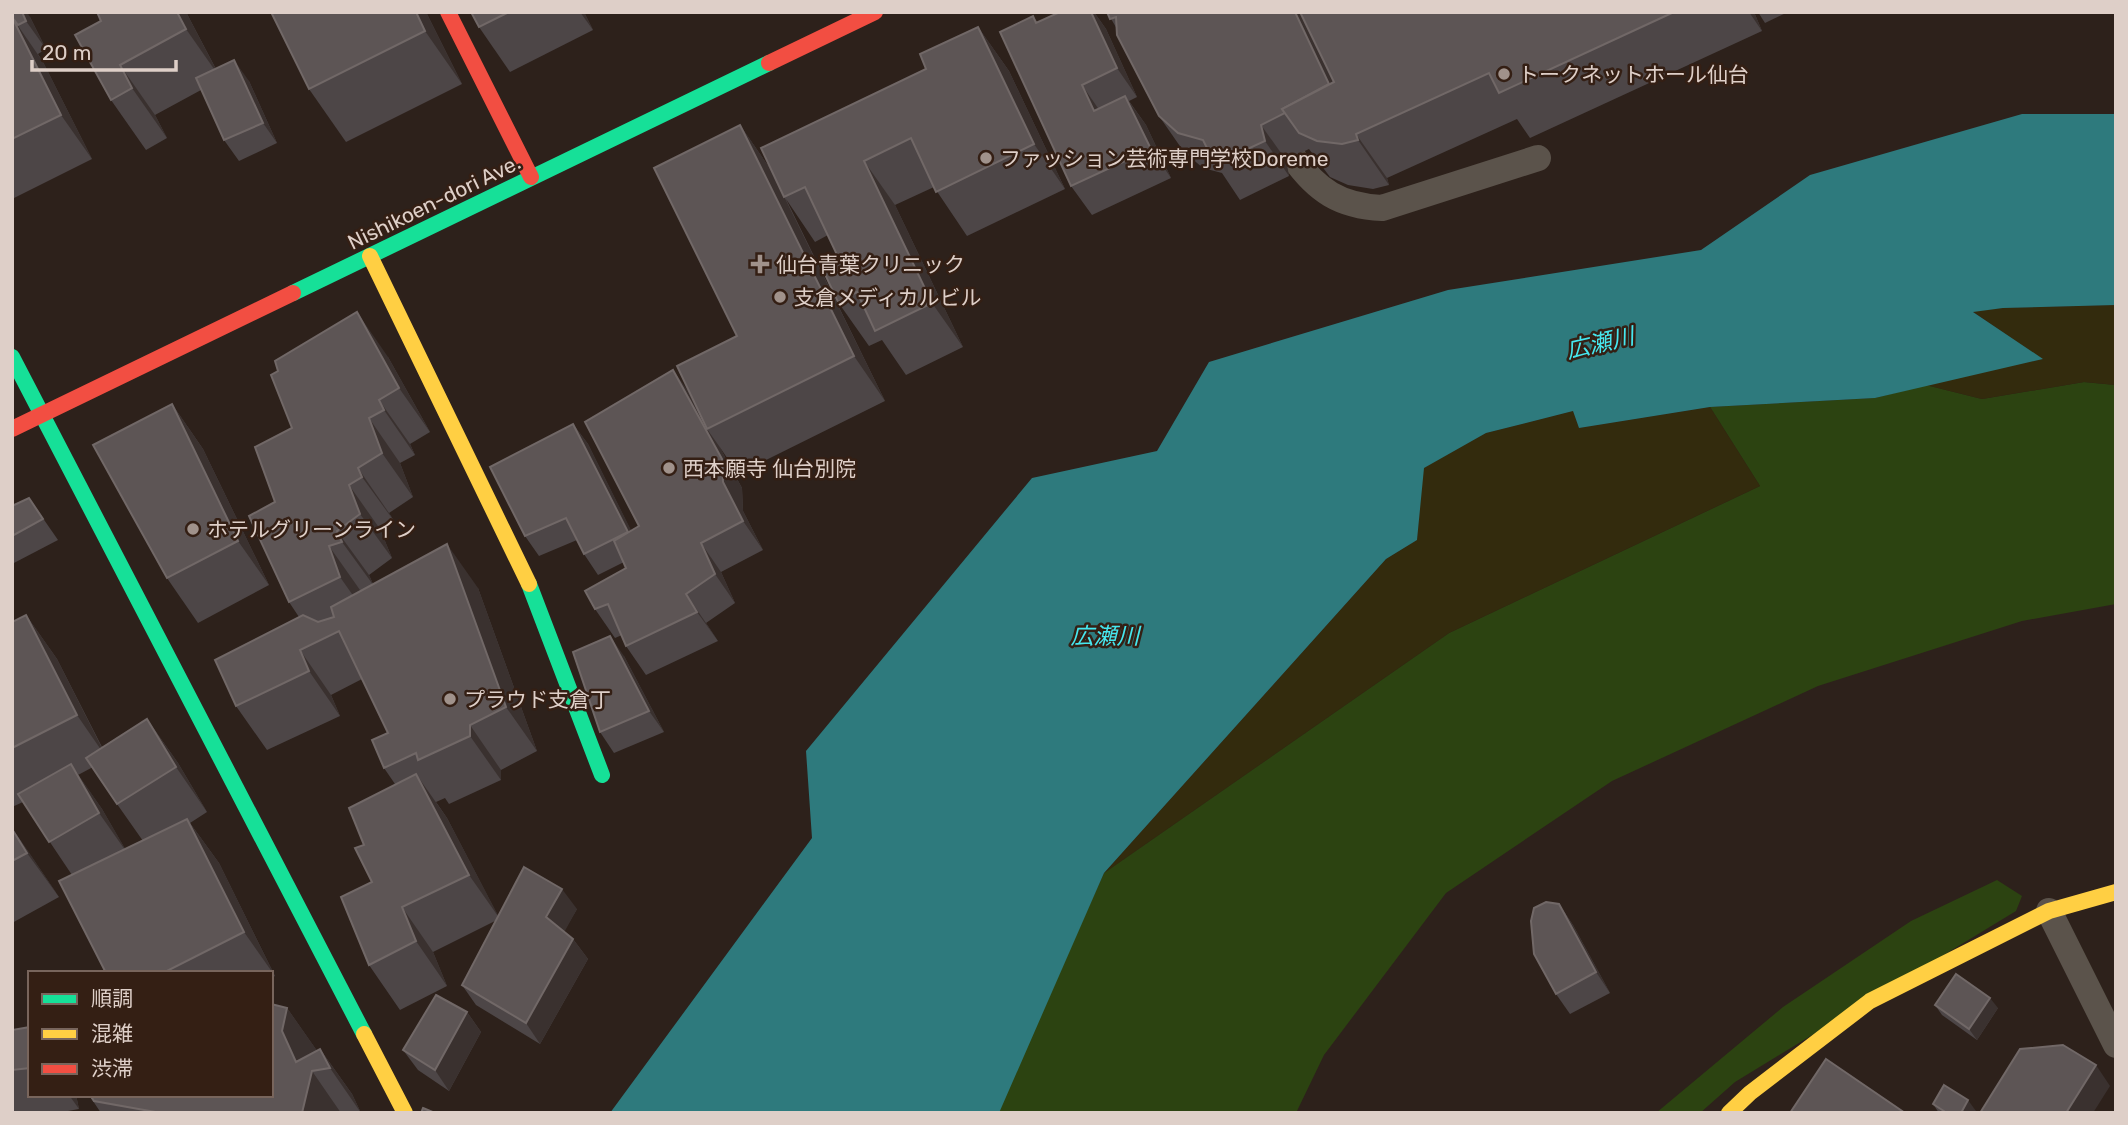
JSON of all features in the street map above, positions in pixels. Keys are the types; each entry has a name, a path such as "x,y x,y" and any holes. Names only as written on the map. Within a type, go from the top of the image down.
{"street":[{"path":"448,12 531,177"},
{"name":"Nishikoen-dori Ave.","path":"12,429 875,12"},
{"path":"370,256 540,607 602,775"},
{"path":"12,357 40,416 82,490 405,1113"},
{"path":"1729,1113 1749,1093 1870,1001 2049,911 2116,892"}],"lane":[{"path":"1293,157 1323,192 1357,207 1381,208 1538,158"},
{"path":"2049,911 2116,1045"}],"green space":[{"path":"2084,382 2116,385 2116,604 2022,621 1818,686 1612,781 1446,893 1324,1055 1296,1113 999,1113 1006,1090 1104,873 1449,633 1760,486 1710,407 1875,398 1926,385 1982,399"},
{"path":"1997,880 2022,896 2016,911 1735,1082 1700,1113 1656,1113 1783,1007 1911,921"}],"sand":[{"path":"2116,305 2116,385 2084,382 1982,399 1926,385 2042,359 1972,311"},
{"path":"1710,407 1760,486 1449,633 1104,873 1386,559 1417,540 1423,468 1486,433 1573,411 1579,428"}],"water":[{"name":"広瀬川","path":"2022,114 2116,114 2116,305 2003,308 1973,312 2043,359 1875,398 1710,407 1579,428 1573,411 1486,433 1424,468 1417,540 1386,559 1104,873 999,1113 610,1113 812,838 806,751 1032,478 1157,451 1209,362 1448,290 1701,250 1810,175"}],"building":[{"path":"12,12 22,12 26,21 18,25"},
{"path":"97,12 177,12 186,29 120,65 132,88 111,100 75,35 101,21"},
{"path":"271,12 416,12 425,31 309,89"},
{"path":"471,12 509,12 479,27"},
{"path":"1060,12 1091,12 1117,68 1082,85 1094,111 1125,96 1151,149 1071,186 1000,32 1033,16 1036,23"},
{"path":"1107,12 1295,12 1329,84 1282,109 1285,113 1261,125 1265,141 1215,164 1203,140 1178,133 1159,116 1117,35 1116,17 1110,19"},
{"path":"1300,12 1674,12 1499,93 1489,73 1356,134 1358,140 1342,144 1317,141 1299,133 1282,109 1334,82"},
{"path":"12,17 61,115 12,139"},
{"path":"978,27 1034,144 936,192 911,138 864,161 932,303 875,331 857,292 838,302 822,268 839,259 805,187 784,197 761,148 926,69 920,54"},
{"path":"234,60 263,123 224,140 196,78"},
{"name":"支倉メディカルビル","path":"740,125 854,356 707,429 677,366 737,336 654,168"},
{"path":"357,312 399,388 379,400 384,410 369,418 382,453 358,468 362,477 349,485 360,514 337,531 342,542 329,546 340,577 289,602 249,516 275,502 255,447 292,428 271,375 278,371 275,361"},
{"path":"673,370 722,459 723,482 743,521 701,543 715,574 686,594 697,612 626,646 608,604 595,609 585,591 626,568 614,541 639,526 585,422"},
{"path":"172,404 238,541 167,578 93,445"},
{"path":"573,424 628,532 584,554 566,518 525,536 490,467"},
{"path":"29,498 43,519 12,536 12,506"},
{"path":"447,544 506,707 470,725 470,736 418,760 416,753 384,768 372,740 388,733 339,631 300,650 309,671 236,706 215,660 303,615 318,622 334,617 331,607"},
{"path":"26,615 77,715 12,748 12,622"},
{"path":"610,636 649,711 600,732 573,652"},
{"path":"147,719 176,767 117,804 86,758"},
{"path":"71,764 99,813 49,842 18,794"},
{"path":"416,774 469,875 402,907 416,941 369,965 341,897 372,882 355,848 364,845 349,808"},
{"path":"187,819 244,932 167,971 105,971 59,881"},
{"path":"12,829 27,853 12,861"},
{"path":"524,867 562,889 546,917 573,939 526,1023 462,985"},
{"path":"1546,902 1559,904 1596,972 1556,994 1534,954 1531,921 1534,908"},
{"path":"1956,974 1990,998 1969,1029 1935,1005"},
{"path":"436,995 467,1012 435,1070 403,1050"},
{"path":"273,1004 287,1008 282,1031 296,1062 320,1049 330,1068 312,1071 302,1113 161,1113 94,1101 91,1097 273,1097"},
{"path":"28,1027 28,1068 12,1070 12,1030"},
{"path":"2063,1045 2096,1065 2066,1113 1980,1113 2020,1049"},
{"path":"1826,1059 1905,1113 1790,1113"},
{"path":"1944,1085 1968,1100 1961,1113 1947,1113 1933,1104"},
{"path":"423,1108 435,1113 421,1113"}],"traffic: fast":[{"path":"293,293 769,63"},
{"path":"12,357 364,1034"},
{"path":"529,584 602,775"}],"traffic: slow":[{"path":"370,256 529,584"},
{"path":"1729,1113 1750,1093 1870,1001 2049,911 2116,892"},
{"path":"364,1034 405,1113"}],"traffic: jam":[{"path":"448,12 531,177"},
{"path":"769,63 875,12"},
{"path":"12,429 293,293"}],"place":[{"name":"トークネットホール仙台","path":"1504,74"},
{"name":"ファッション芸術専門学校Doreme","path":"986,158"},
{"name":"仙台青葉クリニック","path":"760,264"},
{"name":"支倉メディカルビル","path":"780,297"},
{"name":"西本願寺 仙台別院","path":"669,468"},
{"name":"ホテルグリーンライン","path":"193,529"},
{"name":"プラウド支倉丁","path":"450,699"}]}
